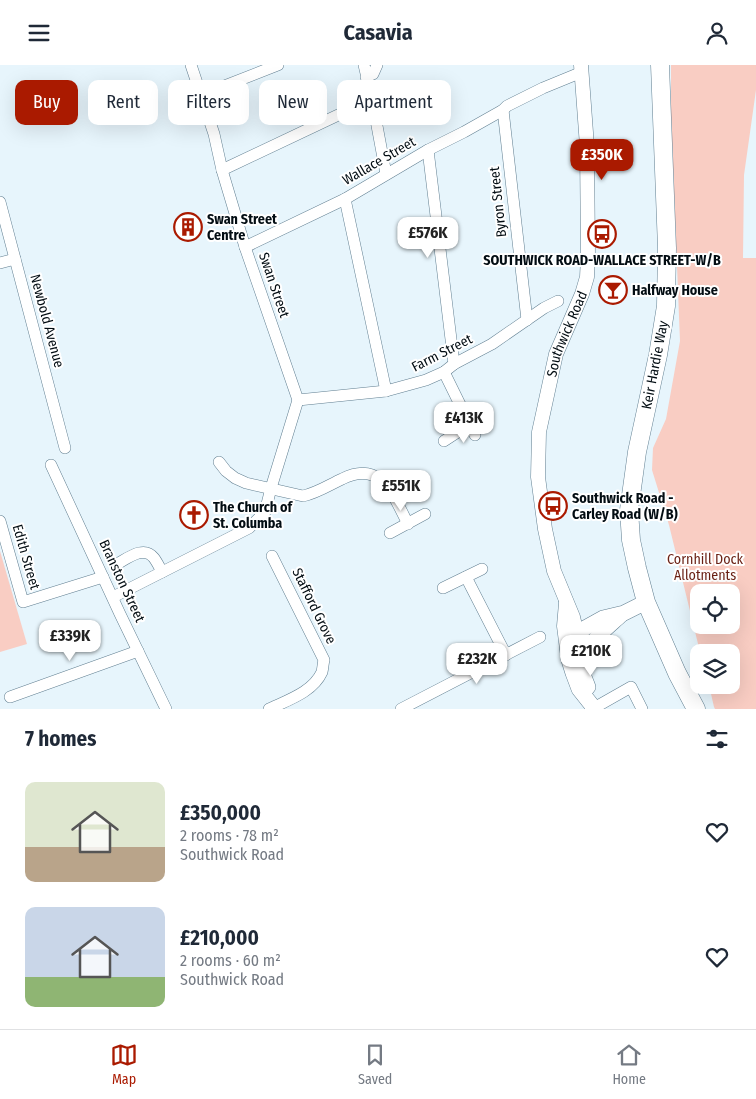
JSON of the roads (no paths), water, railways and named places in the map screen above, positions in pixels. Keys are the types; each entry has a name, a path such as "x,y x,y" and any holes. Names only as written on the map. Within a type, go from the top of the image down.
{"main road":[{"name":"Keir Hardie Way","path":"660,65 667,247 666,306 658,355 637,452 629,510 631,540 646,602 677,673 696,709"},
{"path":"594,708 579,689 568,657 571,648 586,627 604,618 624,613 646,602"},
{"path":"594,708 582,669 585,658 593,642 624,613"}],"street":[{"name":"Swan Street","path":"190,65 196,80"},
{"path":"240,80 278,65"},
{"path":"364,65 367,80"},
{"path":"366,77 373,74 377,65"},
{"name":"Wallace Street","path":"245,247 345,199 428,150 581,69"},
{"name":"Southwick Road","path":"581,69 587,145 587,277 556,354 539,432 538,477 545,529 554,571 573,617 578,636 582,669"},
{"name":"Byron Street","path":"503,110 527,320"},
{"path":"222,170 337,116"},
{"name":"Swan Street","path":"211,125 245,247 298,400"},
{"path":"377,125 386,174"},
{"path":"428,150 454,364"},
{"path":"345,199 386,391"},
{"name":"Newbold Avenue","path":"0,202 65,449"},
{"path":"0,263 15,259"},
{"name":"Farm Street","path":"298,400 386,391 418,383 444,372 454,364 492,344 544,308 558,301"},
{"path":"444,372 473,429 444,441"},
{"path":"113,597 249,529 265,512 298,400"},
{"path":"219,462 226,471 246,483 303,496 312,494 345,477 362,472 376,476 386,483 408,523"},
{"name":"Branston Street","path":"51,465 166,709"},
{"path":"390,533 424,514"},
{"name":"Edith Street","path":"0,521 23,602 103,577"},
{"path":"117,564 142,551 155,558 162,572"},
{"name":"Stafford Grove","path":"269,709 302,693 315,682 322,671 324,660 272,556"},
{"path":"442,589 482,569"},
{"path":"466,577 506,655"},
{"name":"Southwick Road","path":"566,600 564,626 568,657"},
{"path":"401,709 540,637"},
{"path":"10,697 138,651"},
{"path":"594,708 631,687 642,709"}],"place":[{"name":"Swan Street Centre","path":"188,227"},
{"name":"SOUTHWICK ROAD-WALLACE STREET-W/B","path":"602,234"},
{"name":"Halfway House","path":"613,290"},
{"name":"Southwick Road - Carley Road (W/B)","path":"553,506"},
{"name":"The Church of St. Columba","path":"194,515"}],"park label":[{"name":"Cornhill Dock Allotments","path":"705,567"}]}
